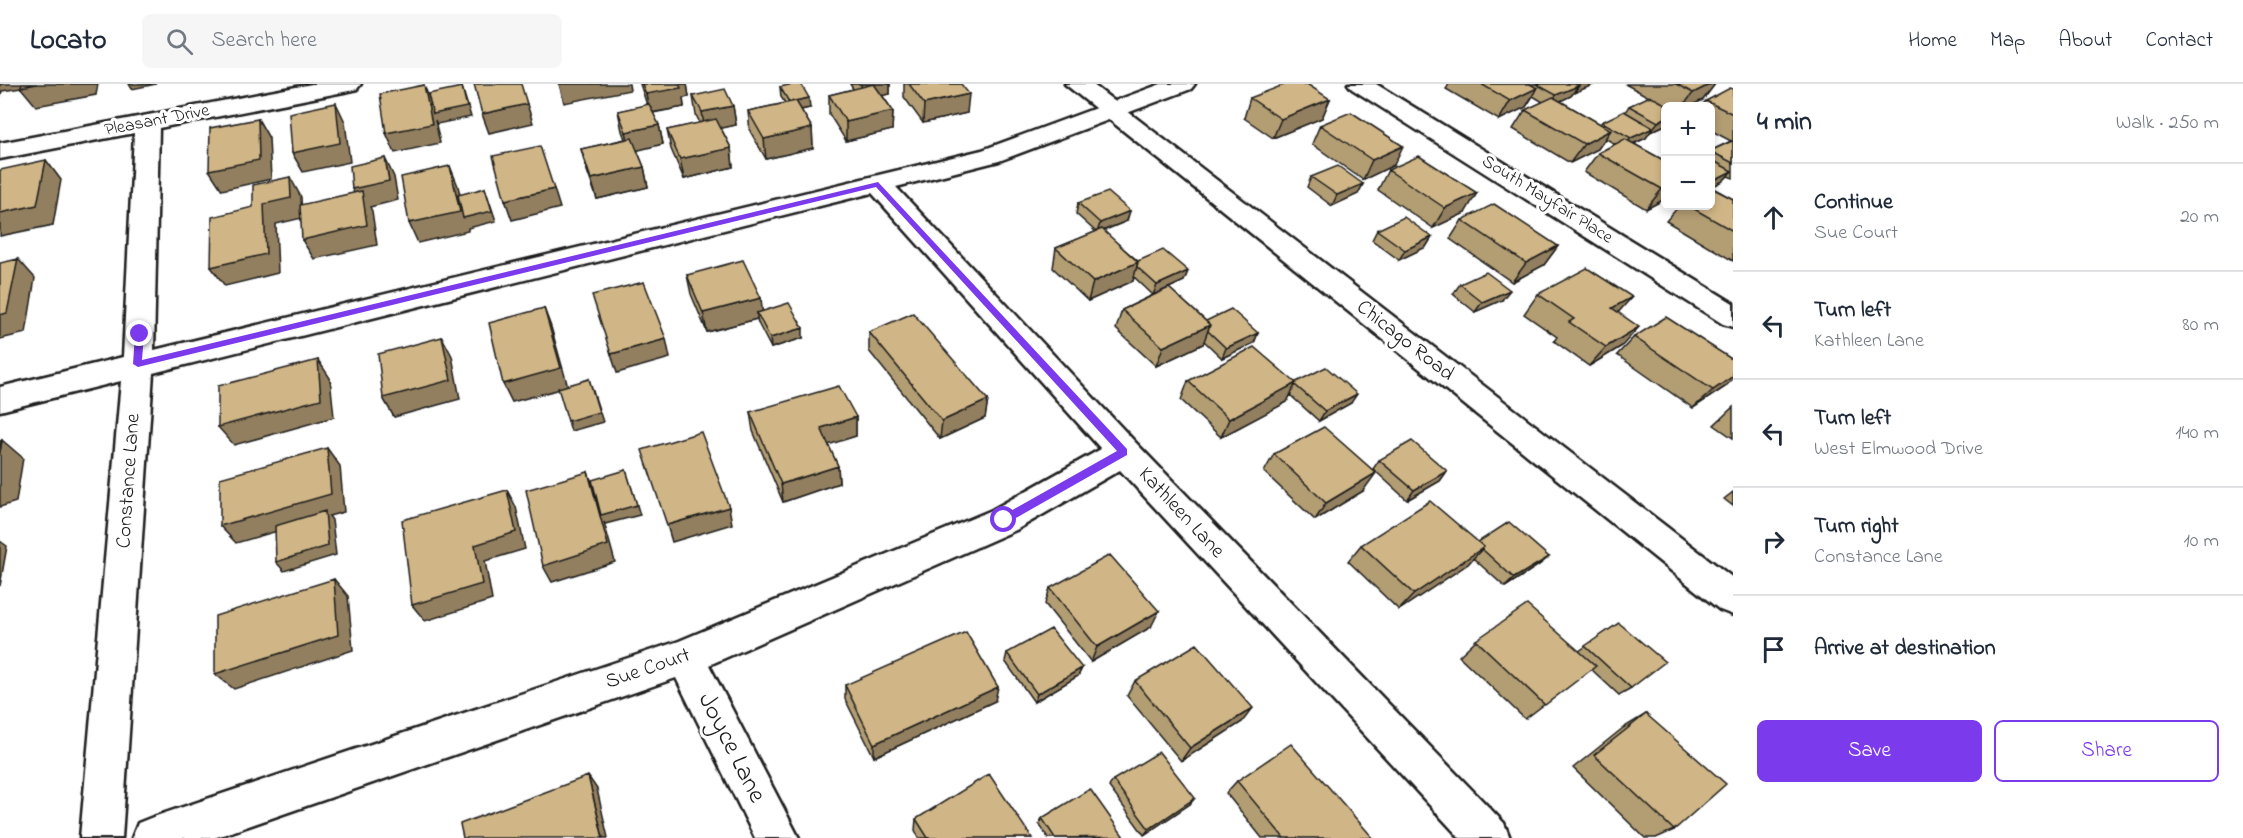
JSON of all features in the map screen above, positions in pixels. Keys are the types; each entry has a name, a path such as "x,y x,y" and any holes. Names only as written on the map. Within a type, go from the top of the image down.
{"street":[{"name":"Pleasant Drive","path":"0,151 349,84"},
{"name":"Chicago Road","path":"1077,84 1733,599"},
{"path":"0,399 990,156 1183,84"},
{"name":"South Mayfair Place","path":"1360,84 1733,317"},
{"name":"Constance Lane","path":"101,838 138,364 147,123"},
{"name":"Kathleen Lane","path":"878,184 1124,452 1489,838"},
{"name":"Sue Court","path":"153,838 685,657 1004,520 1124,452"},
{"name":"Joyce Lane","path":"685,657 778,838"}],"building":[{"path":"474,84 521,84 527,104 482,114"},
{"path":"642,84 679,84 681,88 646,94"},
{"path":"801,84 809,98 789,102 780,87"},
{"path":"874,84 893,111 846,122 829,95"},
{"path":"909,84 961,84 969,94 924,104"},
{"path":"1286,84 1307,84 1330,99 1281,119 1250,98"},
{"path":"1481,84 1530,84 1537,88 1510,101"},
{"path":"1536,84 1575,84 1578,86 1556,95"},
{"path":"1676,84 1711,84 1693,93"},
{"path":"424,85 432,124 386,133 380,94"},
{"path":"462,87 467,107 433,114 428,94"},
{"path":"1730,88 1733,89 1733,114 1715,105 1715,102 1706,101"},
{"path":"725,89 733,106 702,112 693,96"},
{"path":"1650,96 1661,102 1661,120 1658,122 1629,106"},
{"path":"1553,97 1611,130 1584,144 1525,110"},
{"path":"796,101 812,128 764,139 748,111"},
{"path":"336,103 340,143 292,153 289,113"},
{"path":"649,104 659,125 626,132 618,111"},
{"path":"1624,111 1653,128 1631,138 1602,122"},
{"path":"1351,112 1403,146 1372,160 1320,125"},
{"path":"258,119 259,160 209,170 210,128"},
{"path":"716,119 731,148 680,159 667,130"},
{"path":"632,138 644,167 591,179 581,149"},
{"path":"1625,139 1661,159 1661,188 1598,153"},
{"path":"1733,141 1733,163 1715,154 1715,149"},
{"path":"540,146 554,189 505,200 493,156"},
{"path":"1419,156 1477,193 1445,208 1388,170"},
{"path":"385,158 389,181 352,189 350,166"},
{"path":"46,160 37,205 0,213 0,170"},
{"path":"1715,162 1732,171 1715,180"},
{"path":"450,166 460,212 409,223 401,177"},
{"path":"1338,166 1363,184 1337,195 1311,177"},
{"path":"290,177 291,198 264,204 266,254 211,267 212,217 253,207 253,185"},
{"path":"485,188 492,211 463,218 458,195"},
{"path":"1715,190 1733,199 1733,231 1696,210 1715,210"},
{"path":"362,191 367,225 302,240 300,205"},
{"path":"1108,192 1130,211 1100,223 1078,203"},
{"path":"1494,204 1558,246 1526,263 1462,220"},
{"path":"1404,217 1432,237 1405,250 1377,230"},
{"path":"1102,229 1138,262 1093,282 1056,248"},
{"path":"1163,250 1188,271 1157,285 1137,267 1138,261"},
{"path":"18,259 7,313 0,315 0,263"},
{"path":"743,260 761,298 703,313 687,275"},
{"path":"1587,268 1632,297 1612,308 1639,327 1606,347 1569,322 1574,319 1538,294"},
{"path":"1486,272 1510,290 1482,302 1460,284"},
{"path":"644,282 666,339 611,354 592,295"},
{"path":"1169,288 1210,325 1163,347 1122,310"},
{"path":"789,303 803,328 770,338 757,313"},
{"path":"544,308 561,368 503,384 489,323"},
{"path":"1231,309 1258,333 1226,348 1208,331 1210,325 1206,321"},
{"path":"913,313 988,400 942,421 869,332"},
{"path":"1666,317 1733,360 1733,376 1713,390 1634,337"},
{"path":"442,337 451,380 383,398 378,354"},
{"path":"1254,347 1296,383 1229,419 1188,381"},
{"path":"318,360 321,399 218,427 218,386"},
{"path":"1326,367 1357,394 1325,411 1295,385 1296,382"},
{"path":"589,379 599,412 568,421 558,388"},
{"path":"839,386 856,417 821,428 838,466 781,484 750,412"},
{"path":"1324,427 1376,473 1326,503 1274,454"},
{"path":"701,432 729,507 667,525 642,450"},
{"path":"1412,441 1447,471 1414,490 1379,460"},
{"path":"327,448 331,494 220,526 220,478"},
{"path":"626,470 637,505 601,515 592,480"},
{"path":"588,472 608,545 543,566 526,490"},
{"path":"507,490 516,532 475,545 482,584 412,605 402,520"},
{"path":"1430,501 1484,547 1414,594 1361,545"},
{"path":"325,511 328,546 276,562 275,526"},
{"path":"1509,522 1549,557 1514,578 1482,549 1484,547 1478,542"},
{"path":"1110,555 1159,611 1097,647 1050,588"},
{"path":"334,579 338,635 215,674 215,616"},
{"path":"1527,605 1596,666 1545,705 1476,640"},
{"path":"1619,623 1665,662 1631,688 1585,646"},
{"path":"1051,629 1082,668 1037,694 1007,653"},
{"path":"966,632 998,687 874,744 845,685"},
{"path":"1197,644 1253,708 1190,748 1135,681"},
{"path":"1646,714 1726,784 1674,830 1594,755"},
{"path":"1291,744 1373,838 1284,838 1237,781"},
{"path":"1159,752 1195,798 1149,829 1113,780"},
{"path":"989,774 1032,838 928,838 916,819"},
{"path":"588,776 603,838 463,838 460,824"},
{"path":"1090,789 1124,837 1055,838 1042,818"}],"route":[{"path":"140,334 138,364 878,184 1124,452 1004,520"}]}
